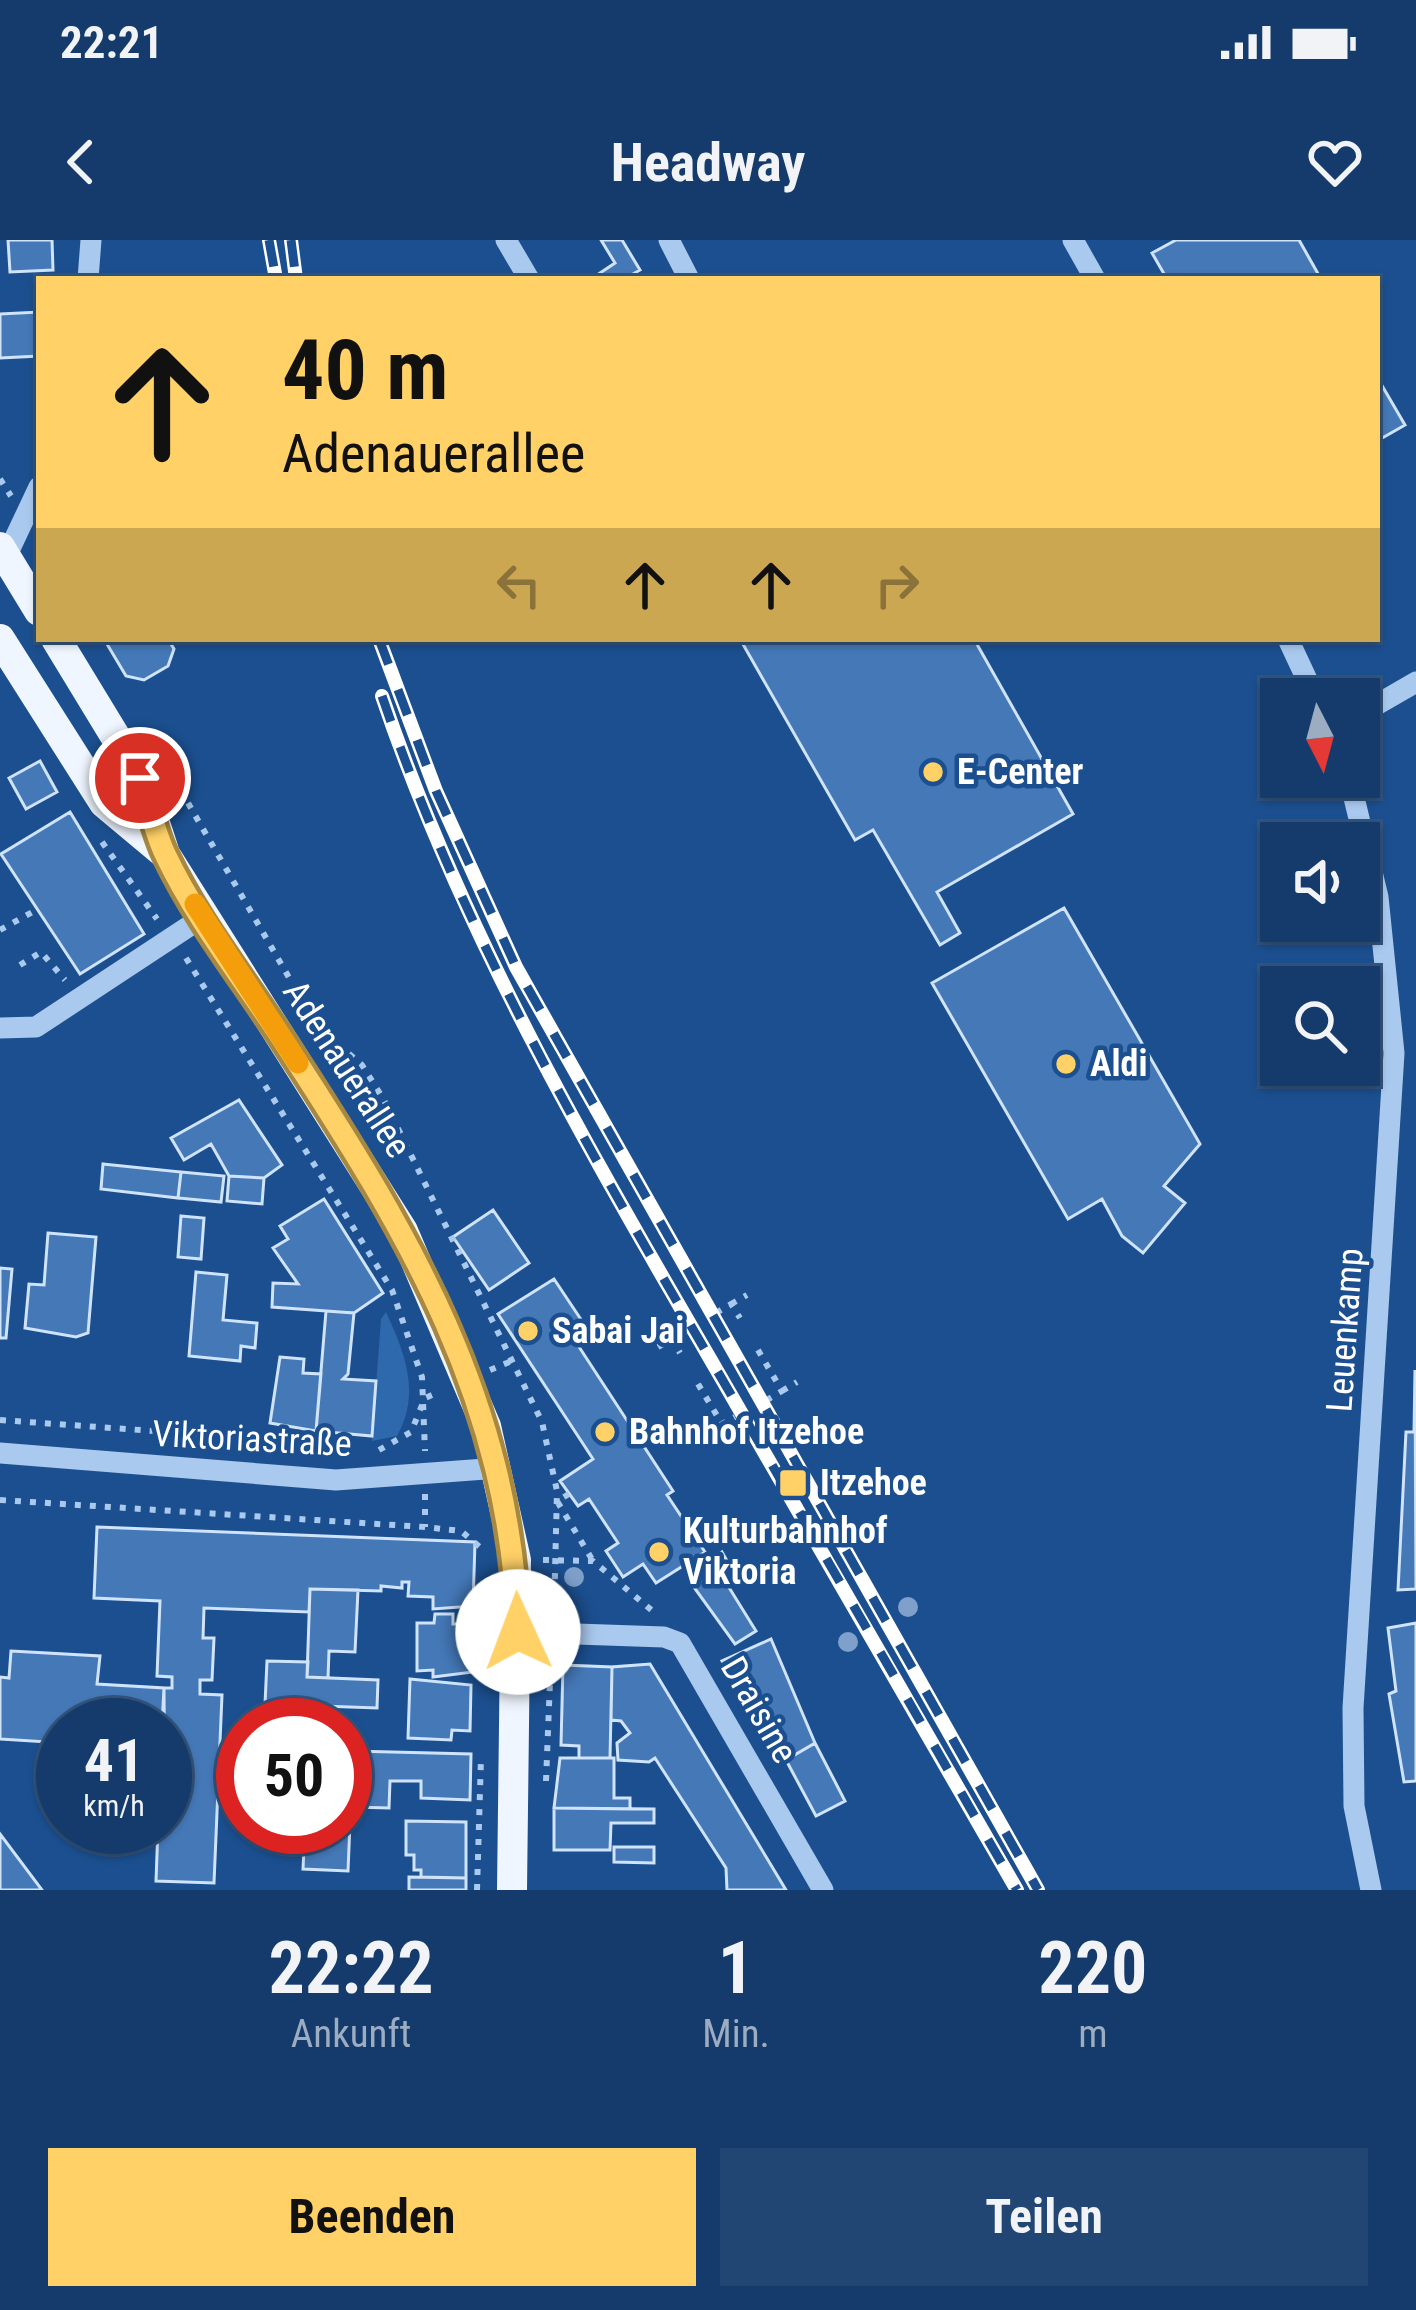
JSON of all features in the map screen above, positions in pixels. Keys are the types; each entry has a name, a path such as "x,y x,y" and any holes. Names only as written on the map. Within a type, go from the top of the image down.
{"main road":[{"path":"3,552 36,606"},
{"name":"Adenauerallee","path":"0,639 104,803 165,854"},
{"name":"Adenauerallee","path":"58,642 140,778 165,854 404,1231 448,1328 500,1468 514,1545 518,1632 512,1890"}],"street":[{"path":"88,276 91,240"},
{"path":"506,240 527,276"},
{"path":"669,240 687,276"},
{"path":"1073,240 1093,276"},
{"path":"3,552 36,492"},
{"path":"1289,642 1306,678"},
{"path":"1380,703 1416,682"},
{"name":"Leuenkamp","path":"1354,798 1378,897 1394,1052 1352,1729 1355,1817 1371,1890"},
{"path":"0,1028 36,1027 203,917"},
{"name":"Viktoriastraße","path":"0,1453 336,1480 500,1468"},
{"name":"Draisine","path":"518,1632 664,1637 686,1652 823,1890"}],"path":[{"path":"172,774 317,1026 362,1065 514,1360"},
{"path":"98,836 210,990 392,1290 425,1398 411,1432 398,1443 367,1452"},
{"path":"0,930 36,910"},
{"path":"20,965 41,952 80,998"},
{"path":"716,1313 747,1295"},
{"path":"731,1304 740,1318"},
{"path":"658,1347 686,1331"},
{"path":"673,1339 680,1353"},
{"path":"758,1350 782,1391"},
{"path":"767,1400 797,1382"},
{"path":"698,1384 722,1424"},
{"path":"707,1432 735,1417"},
{"path":"0,1420 224,1436 306,1450"},
{"path":"636,1434 651,1425"},
{"path":"224,1436 224,1448"},
{"path":"569,1494 557,1501 593,1561 663,1619 686,1652"},
{"path":"0,1500 122,1502 461,1532 476,1540 485,1560"},
{"path":"560,1560 593,1561"},
{"path":"477,1890 481,1755"}],"shaded area":[{"path":"386,1312 408,1374 408,1404 397,1436 372,1441 381,1319"}],"building":[{"path":"8,240 52,240 53,270 10,272"},
{"path":"601,240 622,240 640,270 629,276 596,276 615,263"},
{"path":"1176,240 1299,240 1319,276 1165,276 1152,253"},
{"path":"36,312 36,356 0,358 0,314"},
{"path":"1380,382 1405,425 1380,439"},
{"path":"106,642 170,642 174,649 168,666 144,680 126,676"},
{"name":"E-Center","path":"742,642 976,642 1073,814 937,892 960,933 940,945 873,830 855,840"},
{"path":"40,761 57,792 26,809 9,778"},
{"path":"70,812 144,934 80,974 1,854"},
{"name":"Aldi","path":"1064,908 1200,1144 1164,1186 1185,1203 1143,1253 1122,1236 1102,1199 1068,1219 932,983"},
{"path":"239,1100 282,1165 264,1178 229,1176 211,1144 184,1160 171,1138"},
{"path":"103,1164 181,1172 178,1198 101,1189"},
{"path":"181,1172 224,1176 221,1202 178,1198"},
{"path":"229,1176 264,1178 262,1204 227,1201"},
{"path":"324,1199 383,1293 354,1313 272,1307 273,1283 298,1284 273,1248 288,1239 280,1226"},
{"path":"493,1210 529,1263 489,1290 453,1237"},
{"path":"181,1216 204,1218 201,1259 178,1257"},
{"path":"48,1233 96,1237 88,1333 76,1337 25,1328 29,1284 44,1285"},
{"path":"0,1268 12,1269 6,1338 0,1338"},
{"path":"196,1272 227,1275 223,1320 257,1323 255,1348 241,1346 240,1361 189,1356"},
{"name":"Bahnhof Itzehoe","path":"554,1279 584,1324 570,1333 673,1491 667,1495 705,1552 656,1583 643,1564 623,1577 606,1551 618,1543 589,1499 578,1506 560,1481 593,1459 498,1314"},
{"path":"326,1311 354,1313 348,1374 343,1379 376,1381 372,1436 316,1431"},
{"path":"280,1357 304,1359 303,1373 321,1374 316,1431 270,1423"},
{"path":"1415,1370 1416,1589 1398,1590 1406,1432 1414,1432"},
{"path":"97,1527 475,1542 473,1606 433,1609 433,1597 408,1596 409,1582 402,1582 402,1588 381,1586 381,1591 310,1589 309,1612 204,1608 203,1638 214,1638 212,1680 200,1680 200,1694 222,1695 216,1698 214,1883 156,1881 157,1854 192,1854 192,1698 164,1698 164,1688 172,1688 172,1677 157,1676 160,1601 94,1598"},
{"path":"722,1552 730,1566 720,1573 756,1631 735,1644 693,1586 719,1569 712,1559"},
{"path":"310,1589 358,1590 355,1652 329,1651 328,1678 307,1677"},
{"path":"435,1614 453,1614 453,1624 473,1624 473,1672 433,1677 433,1670 417,1671 417,1623 434,1623"},
{"path":"1416,1623 1416,1781 1404,1782 1389,1694 1396,1691 1388,1628"},
{"path":"771,1639 815,1743 786,1760 722,1661"},
{"path":"11,1651 100,1656 97,1684 164,1688 163,1698 36,1698 36,1741 0,1739 0,1677 9,1678"},
{"path":"267,1661 308,1662 307,1677 378,1680 377,1708 372,1708 372,1698 265,1698"},
{"path":"650,1664 786,1890 727,1890 726,1868 655,1758 649,1762 618,1760 617,1743 630,1733 621,1721 611,1720 612,1667"},
{"path":"563,1665 612,1667 610,1758 579,1758 579,1746 561,1745"},
{"path":"410,1679 471,1685 470,1731 452,1730 451,1740 408,1738"},
{"path":"815,1743 845,1801 816,1816 786,1760"},
{"path":"372,1752 471,1754 470,1800 421,1798 421,1781 390,1781 389,1808 372,1808"},
{"path":"560,1758 614,1758 614,1798 630,1798 630,1809 554,1808"},
{"path":"554,1808 654,1809 654,1823 611,1823 610,1850 554,1850"},
{"path":"406,1821 466,1822 466,1878 421,1877 421,1870 414,1870 414,1855 406,1855"},
{"path":"0,1834 42,1890 0,1890"},
{"path":"614,1847 654,1847 654,1863 614,1862"},
{"path":"304,1854 349,1854 348,1871 303,1869"},
{"path":"409,1877 466,1878 466,1890 409,1890"}],"railway":[{"path":"269,240 275,276"},
{"path":"291,240 296,276"},
{"path":"380,642 436,791 516,967 1038,1890"},
{"path":"382,696 450,869 530,1037 665,1281 1017,1890"}],"slow traffic":[{"path":"195,904 298,1063"}],"place":[{"name":"E-Center","path":"933,772"},
{"name":"Aldi","path":"1066,1064"},
{"name":"Sabai Jai","path":"528,1331"},
{"name":"Bahnhof Itzehoe","path":"605,1432"},
{"name":"Itzehoe","path":"793,1483"},
{"name":"Kulturbahnhof Viktoria","path":"659,1552"}],"route":[{"path":"140,778 165,854 349,1142 424,1272 500,1468 516,1560 518,1632"}]}
